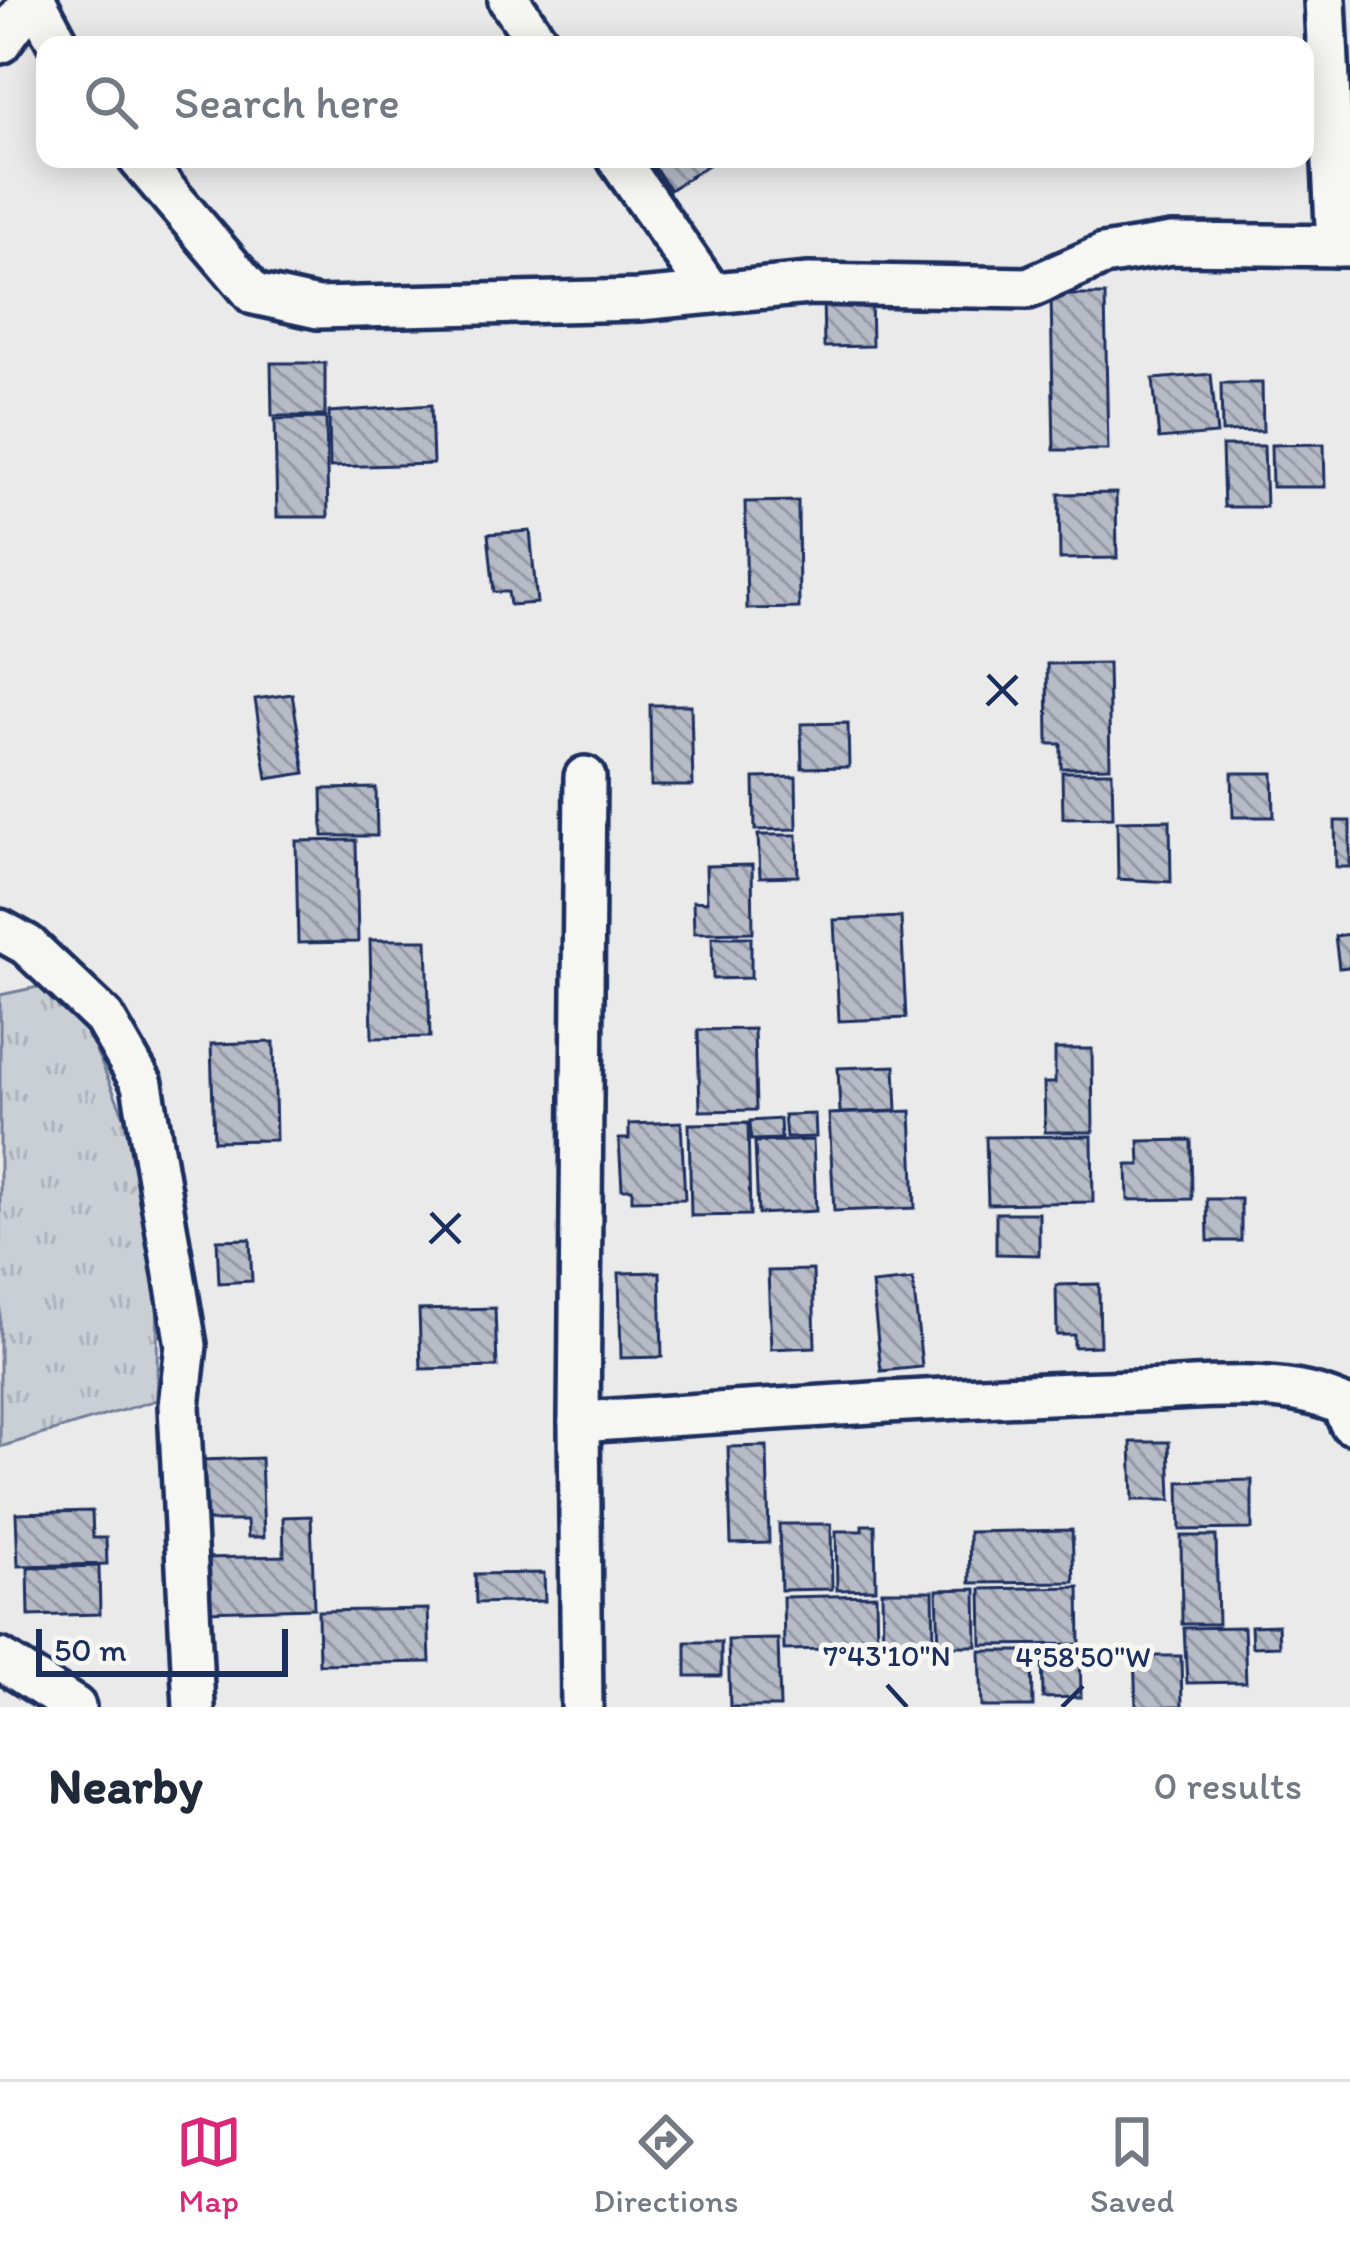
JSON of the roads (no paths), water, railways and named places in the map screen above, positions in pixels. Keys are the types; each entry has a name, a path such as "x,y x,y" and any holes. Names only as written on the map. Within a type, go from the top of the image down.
{"street":[{"path":"0,43 33,0 54,36"},
{"path":"509,0 534,36"},
{"path":"147,168 254,294 318,308 639,300 808,284 1028,288 1103,255 1172,244 1343,246 1325,0"},
{"path":"625,168 711,293"},
{"path":"582,1707 579,1422 585,777"},
{"path":"0,930 27,945 104,1018 142,1084 186,1346 179,1406 194,1707"},
{"path":"579,1422 1001,1394 1247,1388 1327,1398 1342,1405 1350,1423"},
{"path":"0,1659 75,1707"}]}
